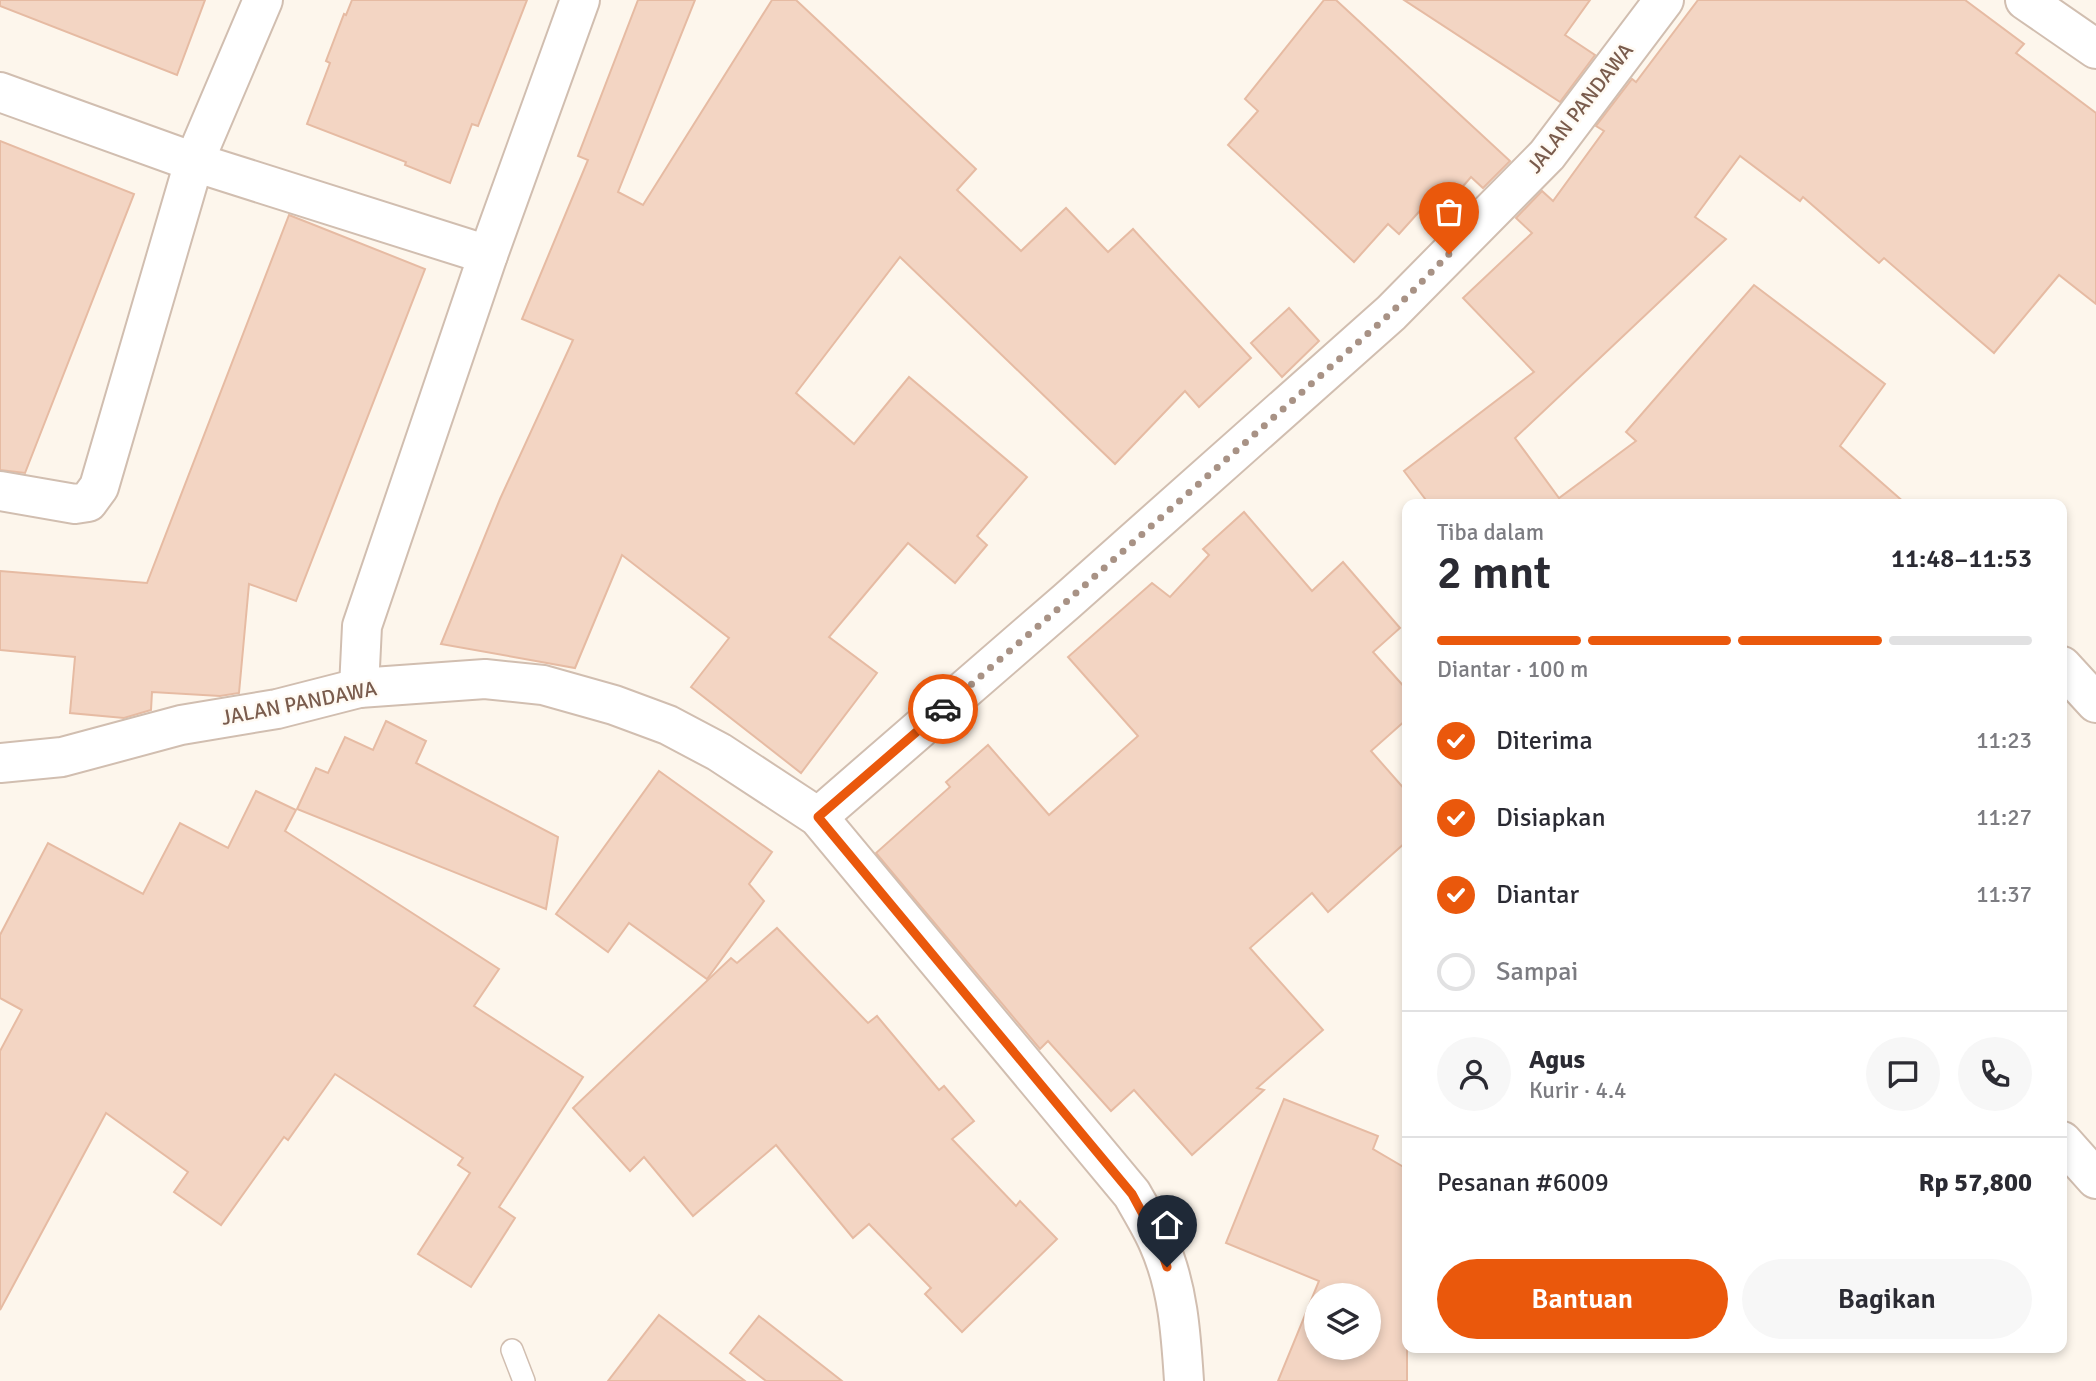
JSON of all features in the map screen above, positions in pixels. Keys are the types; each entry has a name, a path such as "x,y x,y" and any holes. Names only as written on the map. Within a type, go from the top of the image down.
{"street":[{"path":"0,491 75,504 88,502 99,488 194,162 264,0"},
{"path":"359,688 362,626 488,255 580,0"},
{"name":"JALAN PANDAWA","path":"0,763 62,757 181,724 277,709 359,688 485,679 543,685 614,705 668,725 719,752 818,817 1067,601 1391,313 1547,155 1664,0"},
{"path":"2025,0 2096,49"},
{"path":"0,92 194,162 488,255"},
{"path":"2067,671 2096,703"},
{"path":"818,817 1132,1194 1159,1244 1174,1290 1181,1333 1184,1381"},
{"path":"2067,1146 2096,1179"}],"lane":[{"path":"512,1350 524,1381"}],"building":[{"path":"0,0 205,0 177,75 0,6"},
{"path":"352,0 527,0 478,126 472,124 450,183 405,165 406,162 307,124 330,63 326,61"},
{"path":"638,0 695,0 618,192 643,205 772,0 796,0 976,169 957,190 1021,251 1066,208 1108,252 1133,229 1251,358 1199,407 1185,391 1115,464 900,257 796,393 854,444 909,377 1027,477 977,536 987,545 955,583 908,543 829,637 877,673 801,773 691,687 729,638 622,555 575,668 441,644 500,499 573,340 522,319 588,160 578,156"},
{"path":"1324,0 1336,0 1510,161 1483,188 1471,177 1438,215 1426,204 1399,234 1388,224 1354,262 1228,145 1258,111 1245,99"},
{"path":"1404,0 1590,0 1565,35 1595,55 1560,102"},
{"path":"1698,0 1965,0 2024,44 2016,53 2096,113 2096,304 2059,275 1994,353 1884,258 1879,263 1803,197 1800,201 1740,156 1695,217 1726,239 1515,438 1559,498 1636,441 1626,432 1754,285 1885,384 1840,446 1900,499 1425,499 1404,471 1534,372 1463,298 1532,233 1516,218 1542,191 1553,201 1604,131 1596,126 1632,79 1636,82"},
{"path":"0,141 134,194 25,473 0,470"},
{"path":"289,215 425,269 296,601 249,584 239,693 220,696 152,692 151,710 124,718 70,713 75,657 0,650 0,571 147,583"},
{"path":"1289,308 1319,341 1282,377 1251,343"},
{"path":"1244,512 1312,591 1343,562 1400,628 1373,652 1402,684 1402,723 1371,751 1402,786 1402,845 1328,912 1312,893 1250,948 1323,1030 1257,1088 1264,1090 1192,1155 1134,1090 1111,1111 1048,1041 1040,1049 876,853 950,787 946,782 988,745 1049,815 1138,736 1068,657 1152,583 1170,597 1209,555 1203,549"},
{"path":"386,721 426,741 416,763 558,837 546,909 297,809 316,768 328,773 345,737 373,750"},
{"path":"659,771 772,852 749,884 764,901 707,979 629,923 608,952 556,914"},
{"path":"256,791 296,810 285,831 499,969 474,1006 583,1077 499,1207 515,1218 471,1287 418,1254 470,1173 458,1165 463,1158 335,1074 288,1140 284,1137 221,1225 174,1192 188,1172 106,1113 0,1310 0,1051 22,1010 0,998 0,935 48,843 143,894 180,823 228,848"},
{"path":"777,928 868,1023 877,1016 939,1090 944,1086 974,1121 952,1139 1016,1206 1020,1201 1057,1239 962,1332 925,1294 931,1288 869,1224 853,1238 776,1145 693,1216 644,1157 630,1171 573,1108 731,958 737,963"},
{"path":"1284,1099 1378,1136 1373,1149 1402,1166 1402,1353 1407,1353 1407,1381 1278,1381 1304,1318 1304,1360 1381,1360 1381,1283 1318,1283 1319,1281 1226,1243"},
{"path":"659,1315 745,1381 608,1381"},
{"path":"759,1316 842,1381 766,1381 730,1353"}],"way so far":[{"path":"943,709 1391,313 1449,254"}],"route":[{"path":"943,709 818,817 1132,1194 1159,1244 1167,1267"}]}
